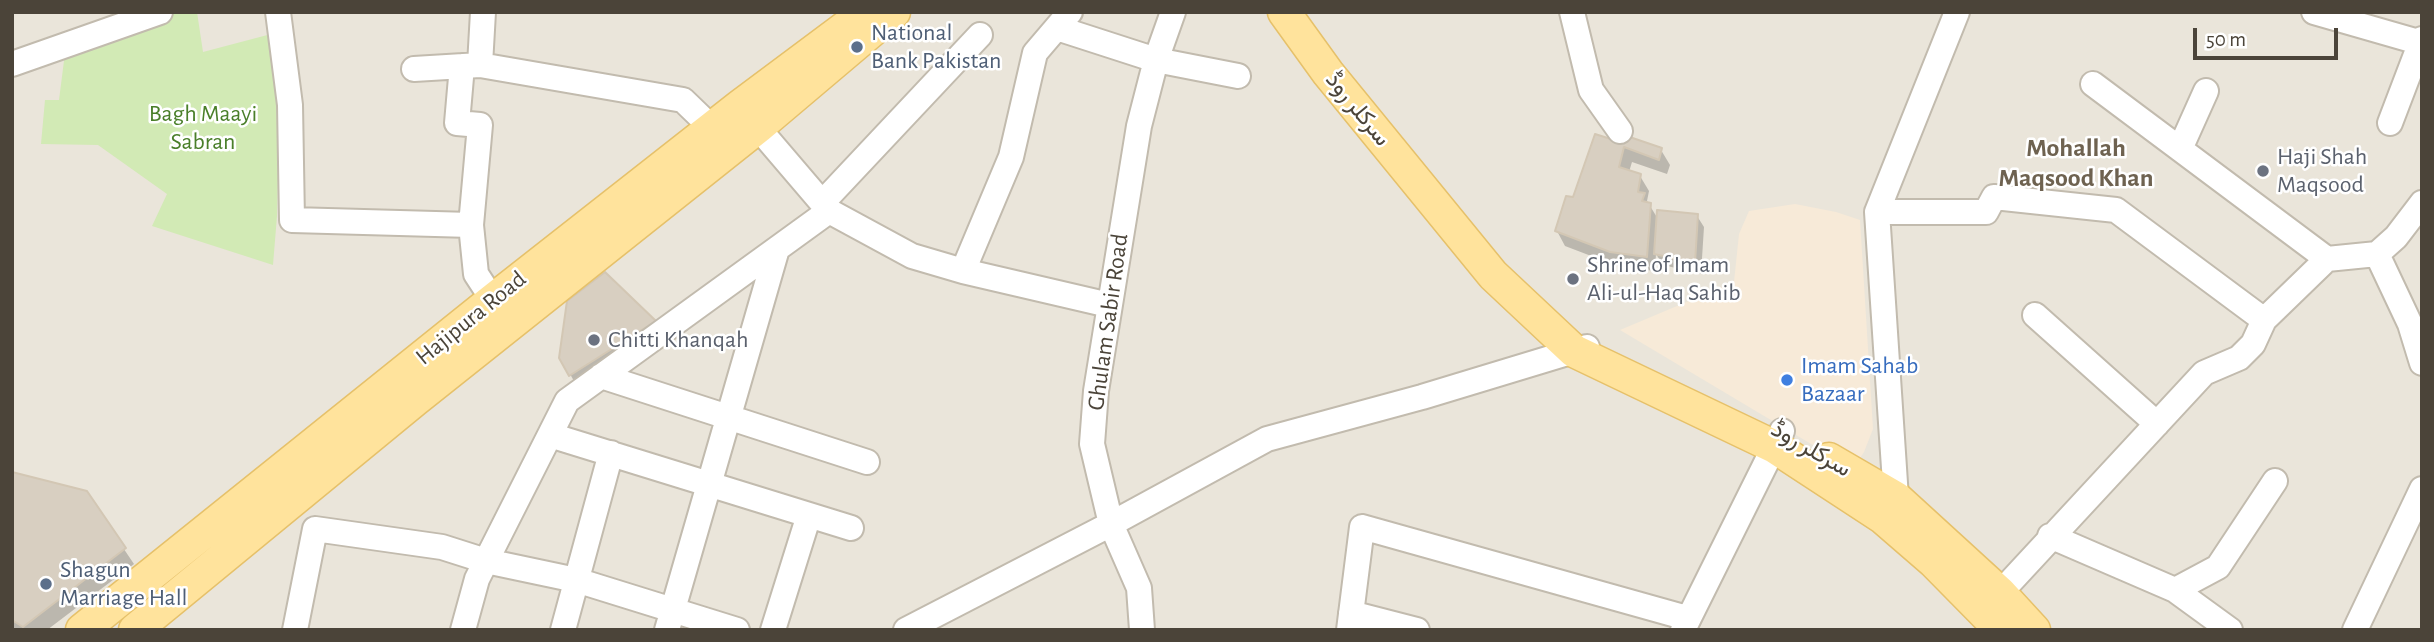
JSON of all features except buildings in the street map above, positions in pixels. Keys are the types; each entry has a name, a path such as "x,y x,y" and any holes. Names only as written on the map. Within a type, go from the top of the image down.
{"main road":[{"name":"سرکلر روڈ","path":"1284,12 1328,73 1493,275 1550,326 1584,348 1727,401 1882,517 1934,562 2000,630"},
{"name":"Hajipura Road","path":"82,630 712,128 749,117 872,16"},
{"path":"135,630 415,400 749,117"},
{"name":"سرکلر روڈ","path":"1779,439 1896,498 2000,593 2034,630"}],"street":[{"path":"12,64 128,17 160,12"},
{"path":"278,12 290,105 292,220 471,225"},
{"path":"483,12 457,123 480,125 471,225 476,274 493,300"},
{"name":"Ghulam Sabir Road","path":"1142,630 1139,588 1111,524 1092,444 1096,391 1139,126 1156,60 1173,12"},
{"path":"1572,12 1591,90 1620,131"},
{"path":"1896,498 1877,212 1957,12"},
{"path":"2314,12 2421,42 2390,123"},
{"path":"963,271 1011,157 1035,53 1064,20 1156,60 1238,76"},
{"path":"463,630 477,579 567,401 777,249 826,207 980,35"},
{"path":"414,69 471,65 683,100 712,128"},
{"path":"2093,84 2327,259"},
{"path":"2180,149 2206,91"},
{"path":"749,117 826,207 912,256 963,271 1109,305"},
{"path":"1877,212 1986,212 1994,197 2116,210 2264,320"},
{"path":"2000,593 2204,373 2239,358 2253,344 2264,320 2327,259 2377,254 2396,237 2422,203"},
{"path":"670,620 777,249"},
{"path":"2377,254 2410,324 2422,363"},
{"path":"2035,315 2157,424"},
{"path":"906,630 932,623 1267,439 1422,397 1584,348"},
{"path":"601,376 867,462"},
{"path":"550,435 851,528"},
{"path":"1417,630 1350,621 1362,527 1685,624 1779,439"},
{"path":"563,630 611,453"},
{"path":"2175,590 2218,567 2275,481"},
{"path":"2355,630 2422,489"},
{"path":"773,630 808,515"},
{"path":"295,630 315,529 442,547 486,561 576,580 670,620 737,630"},
{"path":"2050,536 2175,590 2230,630"}],"shaded area":[{"path":"12,12 2422,12 2422,630 12,630"},
{"name":"Imam Sahab Bazaar","path":"1795,204 1860,220 1873,429 1864,452 1853,469 1620,330 1734,282 1739,234 1749,211"}],"green space":[{"name":"Bagh Maayi Sabran","path":"160,12 197,12 203,52 275,33 280,100 273,265 152,226 167,194 98,145 41,144 45,100 59,100 66,45"}],"place":[{"name":"National Bank Pakistan","path":"857,47"},
{"name":"Haji Shah Maqsood","path":"2263,171"},
{"name":"Shrine of Imam Ali-ul-Haq Sahib","path":"1573,279"},
{"name":"Chitti Khanqah","path":"594,340"},
{"name":"Imam Sahab Bazaar","path":"1787,380"},
{"name":"Shagun Marriage Hall","path":"46,584"}],"district":[{"name":"Mohallah Maqsood Khan","path":"2076,163"}]}
